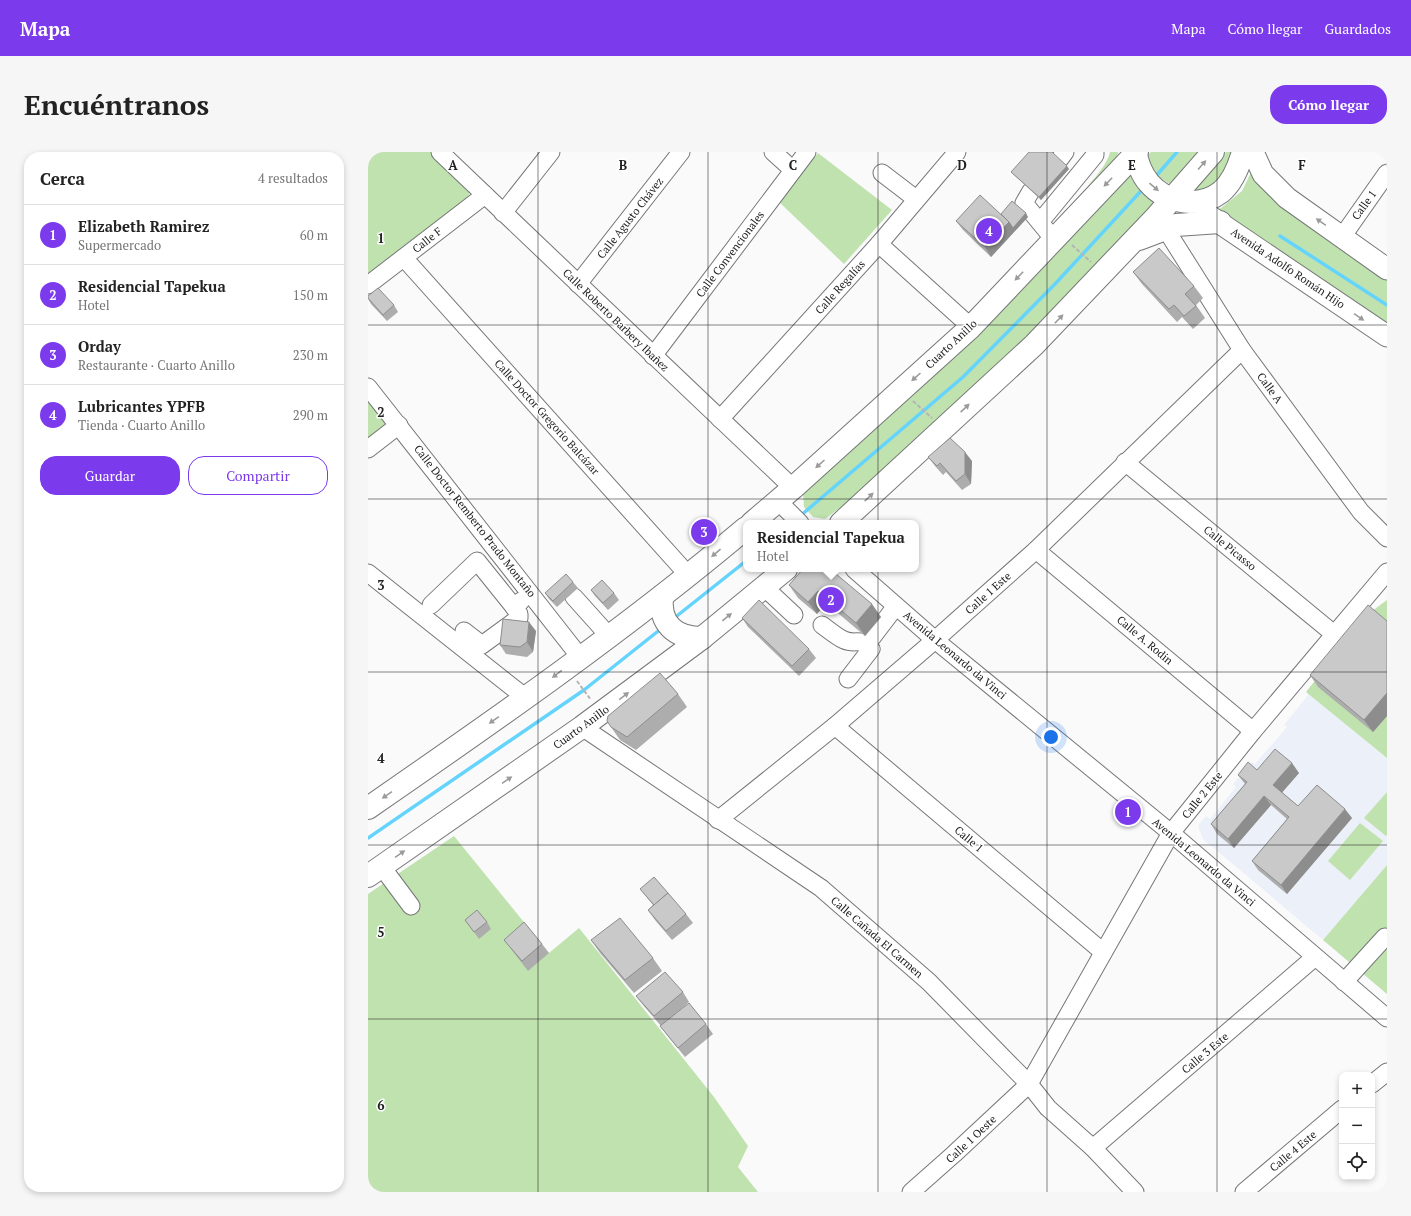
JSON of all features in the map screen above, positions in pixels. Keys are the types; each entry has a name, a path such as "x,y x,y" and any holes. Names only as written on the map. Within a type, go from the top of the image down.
{"highway":[{"path":"844,520 1034,345 1132,242 1180,201 1213,152"},
{"path":"1136,153 1142,173 1149,184 1180,201 1202,201 1222,191 1235,173 1243,152"},
{"name":"Cuarto Anillo","path":"759,520 790,507 971,326 1136,153"},
{"path":"1132,242 1165,228 1201,222 1220,222"},
{"path":"368,808 526,698 689,576 743,531"},
{"name":"Cuarto Anillo","path":"375,872 582,727 702,638 764,587 791,574"},
{"path":"662,596 662,613 667,628 675,641 677,656"},
{"path":"635,616 644,616 653,619 667,628 688,637 702,638"}],"main road":[{"path":"1253,152 1263,174 1287,198 1387,269"},
{"name":"Avenida Adolfo Román Hijo","path":"1180,201 1220,222 1387,336"}],"street":[{"name":"Calle Roberto Barbery Ibañez","path":"440,152 720,419 790,507"},
{"path":"503,213 551,152"},
{"name":"Calle Agusto Chávez","path":"578,284 681,152"},
{"path":"773,152 793,170"},
{"name":"Calle Convencionales","path":"654,356 807,152"},
{"name":"Calle Regalías","path":"720,419 879,244 957,152"},
{"path":"1040,222 1095,155 1095,152"},
{"path":"882,173 916,200"},
{"name":"Calle 1","path":"1342,237 1387,173"},
{"path":"1031,191 1024,203 1054,240"},
{"name":"Calle F","path":"368,285 484,195"},
{"name":"Calle A","path":"1165,228 1242,350 1361,512 1387,538"},
{"path":"879,244 971,326"},
{"name":"Calle Doctor Gregorio Balcázar","path":"404,258 689,576"},
{"name":"Calle 1 Este","path":"718,820 834,726 935,640 1036,550 1242,350"},
{"name":"Calle Doctor Remberto Prado Montaño","path":"368,387 580,657"},
{"path":"368,449 399,425"},
{"name":"Calle Picasso","path":"1125,462 1334,634"},
{"name":"Calle A. Rodin","path":"1036,550 1253,731"},
{"path":"431,605 477,561 519,614 517,620 482,645 467,639"},
{"name":"Avenida Leonardo da Vinci","path":"857,572 935,640 1171,833 1387,1018"},
{"name":"Calle 2 Este","path":"1029,1084 1171,833 1253,731 1387,572"},
{"path":"368,573 467,639 526,698"},
{"path":"764,587 794,615"},
{"path":"514,607 531,594"},
{"path":"574,597 609,636"},
{"path":"867,644 896,606"},
{"path":"822,625 844,640 857,640 867,644 871,650 848,679"},
{"name":"Calle 1","path":"834,726 1103,952"},
{"name":"Calle Cañada El Carmen","path":"582,727 821,888 929,982 1029,1084 1048,1108 1093,1148 1135,1192"},
{"path":"375,872 411,906"},
{"path":"1344,982 1385,937"},
{"name":"Calle 3 Este","path":"1093,1148 1315,957"},
{"path":"1375,1082 1387,1072"},
{"name":"Calle 1 Oeste","path":"911,1192 1029,1084"},
{"name":"Calle 4 Este","path":"1244,1192 1339,1112"}],"path":[{"path":"1077,250 1087,258"},
{"path":"921,408 929,415"},
{"path":"579,684 589,696"}],"shaded area":[{"path":"1309,694 1387,758 1387,865 1323,940 1203,839 1199,829 1199,824 1206,816 1210,819 1236,787 1233,784 1252,762 1255,764 1287,727 1284,725"}],"green space":[{"path":"368,152 435,152 470,190 468,199 368,276"},
{"path":"1110,152 1118,152 1117,160 1055,224 1102,169"},
{"path":"1151,152 1204,152 1175,186 1161,178 1154,170 1148,155"},
{"path":"1226,152 1239,152 1216,189 1192,191"},
{"path":"818,153 892,210 844,264 778,201"},
{"path":"1253,168 1387,279 1387,324 1213,210 1221,208 1242,191"},
{"path":"1131,172 1158,200 1047,319 857,495 825,519 813,517 804,507 803,493"},
{"path":"368,397 386,424 385,429 368,442"},
{"path":"1387,600 1387,758 1306,692 1368,614"},
{"path":"1387,792 1387,835 1386,836 1364,818"},
{"path":"1360,823 1383,841 1350,880 1328,861"},
{"path":"454,836 549,953 579,928 714,1097 748,1146 738,1167 758,1192 368,1192 368,894"},
{"path":"1387,865 1387,994 1323,940"}],"building":[{"path":"1029,152 1052,152 1067,166 1039,197 1011,172"},
{"path":"980,195 1009,222 985,247 956,221"},
{"path":"1012,201 1026,213 1013,228 1001,214"},
{"path":"1159,248 1194,286 1185,294 1196,306 1184,316 1174,305 1169,309 1133,272"},
{"path":"378,288 394,305 383,315 368,298 368,296"},
{"path":"950,438 965,452 965,474 956,481 940,463 937,466 928,457"},
{"path":"800,572 834,572 872,604 856,623 818,591 808,602 789,585"},
{"path":"566,574 573,582 553,601 545,593"},
{"path":"602,580 614,593 603,603 591,590"},
{"path":"759,600 809,649 792,666 742,618"},
{"path":"1368,605 1387,621 1387,693 1364,720 1310,675"},
{"path":"503,619 529,622 527,642 520,647 500,645"},
{"path":"660,673 678,694 627,737 611,727 607,721 608,716"},
{"path":"1275,749 1292,763 1273,785 1298,806 1317,785 1345,809 1281,885 1252,861 1289,817 1264,796 1228,839 1211,824 1247,782 1238,775 1248,762 1257,770"},
{"path":"654,877 668,893 654,905 640,889"},
{"path":"668,893 686,914 666,931 648,910"},
{"path":"477,910 487,922 474,932 465,920"},
{"path":"620,918 653,958 625,980 591,940"},
{"path":"524,922 542,944 522,961 504,940"},
{"path":"665,972 683,992 654,1016 636,996"},
{"path":"689,1003 706,1024 678,1048 660,1026"}],"waterway":[{"path":"1156,176 1177,152"},
{"path":"799,517 963,377 1055,284 1141,191"},
{"path":"1280,236 1387,305"},
{"path":"673,619 743,563"},
{"path":"368,838 584,690 662,628"}],"place":[{"name":"Lubricantes YPFB","path":"989,231"},
{"name":"Orday","path":"704,532"},
{"name":"Residencial Tapekua","path":"831,600"},
{"name":"Elizabeth Ramirez","path":"1128,812"}]}
